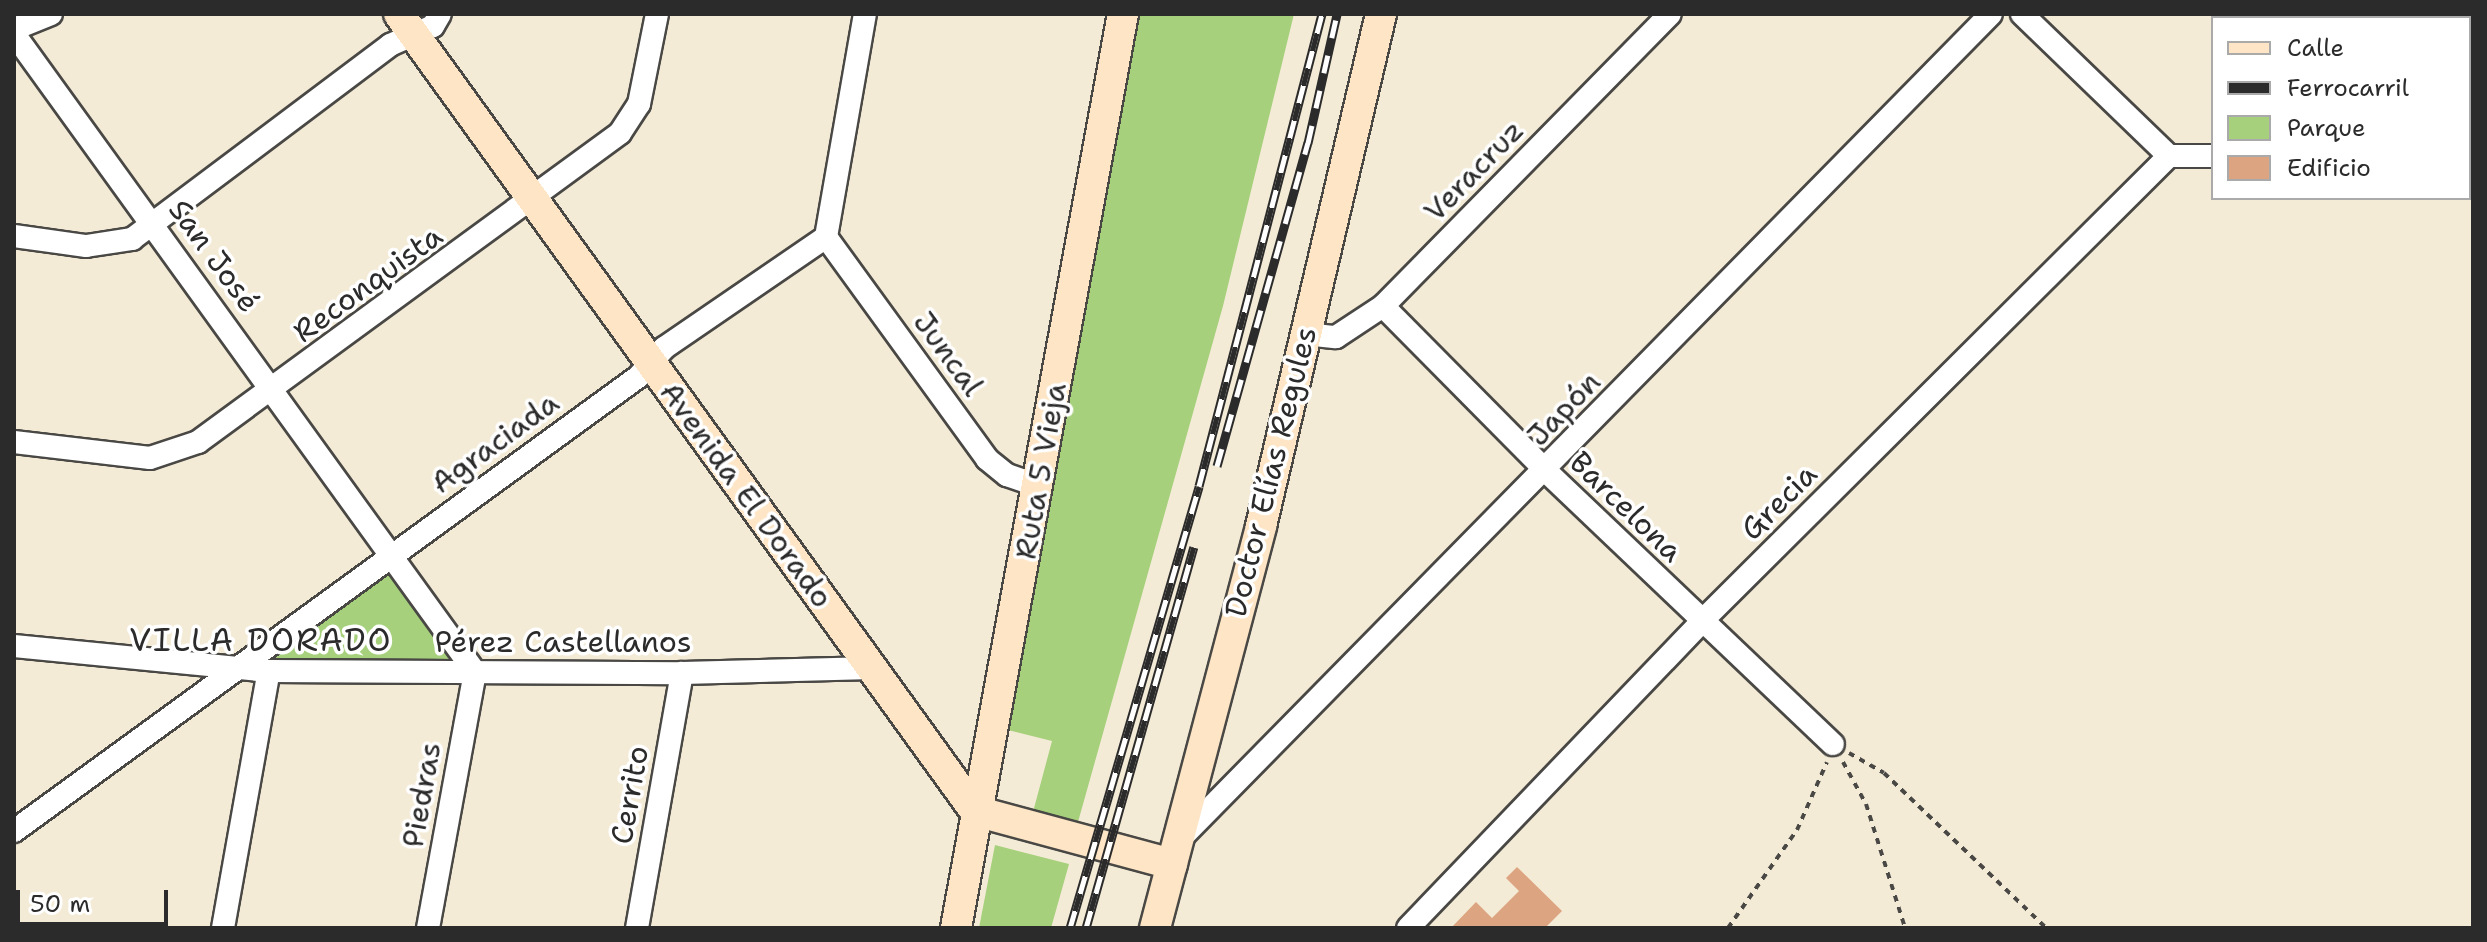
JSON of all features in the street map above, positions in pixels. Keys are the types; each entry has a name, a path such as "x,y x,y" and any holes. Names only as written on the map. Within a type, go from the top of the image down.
{"street":[{"path":"14,32 51,14"},
{"path":"14,236 109,245 132,239 390,45 406,24 433,26 440,14"},
{"name":"Reconquista","path":"14,442 163,456 198,442 274,390 532,200 630,121 645,81 657,14"},
{"path":"826,237 865,14"},
{"name":"Ruta 5 Vieja","path":"956,928 1123,14"},
{"name":"Doctor Elías Regules","path":"1155,928 1261,526 1381,14"},
{"name":"Veracruz","path":"1305,334 1336,337 1383,306 1670,14"},
{"name":"Japón","path":"1174,853 1991,14"},
{"path":"2022,14 2169,156 2211,156"},
{"name":"Avenida El Dorado","path":"406,24 975,811"},
{"name":"San José","path":"14,32 475,672"},
{"name":"Grecia","path":"1408,928 1702,621 2169,156"},
{"name":"Agraciada","path":"14,831 650,364 664,348 826,237"},
{"name":"Juncal","path":"826,237 987,459 1007,475 1039,486"},
{"name":"Barcelona","path":"1383,306 1546,471 1833,744"},
{"name":"Pérez Castellanos","path":"14,646 269,671 682,673 873,668"},
{"path":"223,928 269,671"},
{"name":"Piedras","path":"428,928 475,672"},
{"name":"Cerrito","path":"637,928 682,673"},
{"path":"975,811 1174,853"}],"path":[{"path":"1728,928 1797,830 1833,744"},
{"path":"1833,744 1866,804 1905,928"},
{"path":"1833,744 1884,773 2046,928"}],"green space":[{"path":"1129,14 1294,14 1223,306 1078,822 1033,812 1052,741 1008,730"},
{"path":"386,576 394,576 450,653 448,660 276,659 275,654"},
{"path":"995,845 1069,864 1051,928 979,928"}],"building":[{"path":"1517,867 1562,911 1545,928 1451,928 1476,902 1492,918 1519,891 1506,878"}],"railway":[{"path":"1070,928 1199,486 1322,14"},
{"path":"1217,466 1308,143 1337,14"},
{"path":"1086,928 1194,547"}],"district":[{"name":"VILLA DORADO","path":"261,640"}]}
